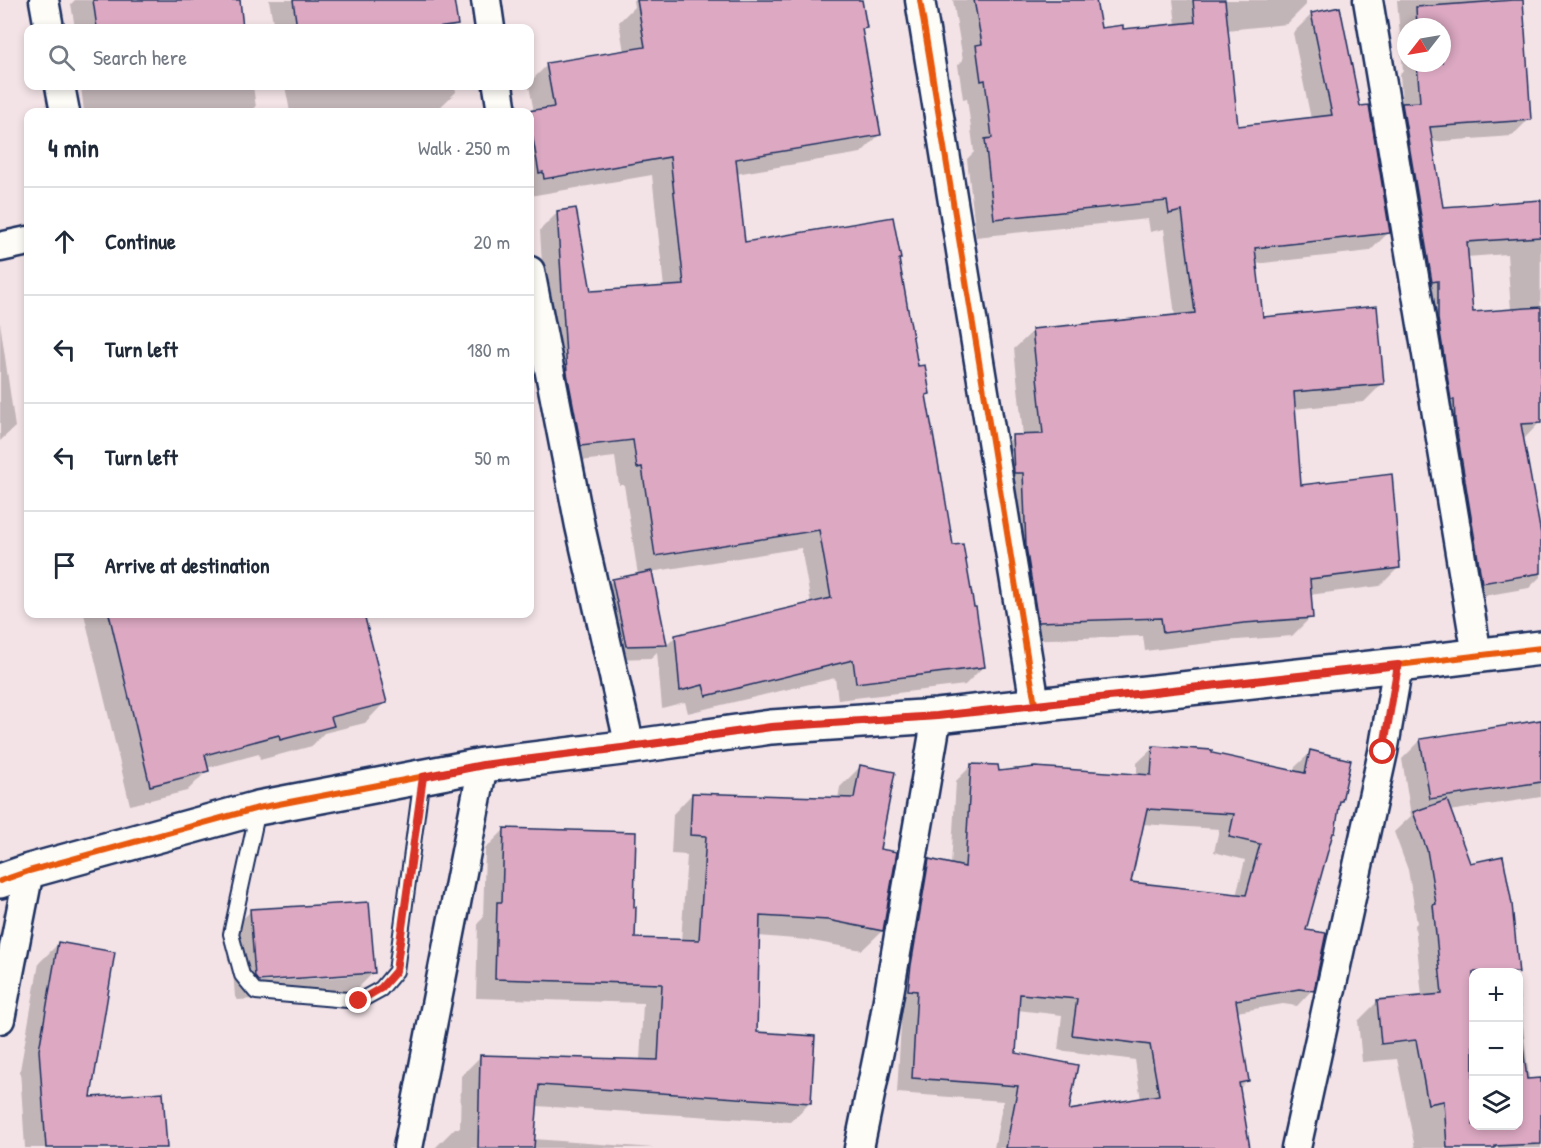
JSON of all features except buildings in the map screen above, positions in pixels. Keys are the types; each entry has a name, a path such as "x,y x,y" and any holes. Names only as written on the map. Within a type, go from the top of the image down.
{"street":[{"path":"44,0 48,24"},
{"path":"486,0 489,24"},
{"path":"920,0 1035,704"},
{"path":"1368,0 1477,655"},
{"path":"61,90 64,108"},
{"path":"499,90 501,108"},
{"path":"0,247 24,242"},
{"path":"534,291 580,526 630,747"},
{"path":"0,1019 15,876 258,808 483,765 771,727 937,716 1541,648"},
{"path":"1296,1148 1383,752 1398,665"},
{"path":"859,1148 879,1051 937,716"},
{"path":"408,1148 483,765"}],"lane":[{"path":"258,808 231,934 242,975 256,992 359,1001 381,988 396,971 423,777"}],"cycle path":[{"path":"920,0 1035,704"},
{"path":"0,881 258,808 483,765 771,727 937,716 1541,648"}],"route":[{"path":"359,1001 381,988 396,971 423,777 483,765 771,727 937,716 1398,665 1383,752"}]}
